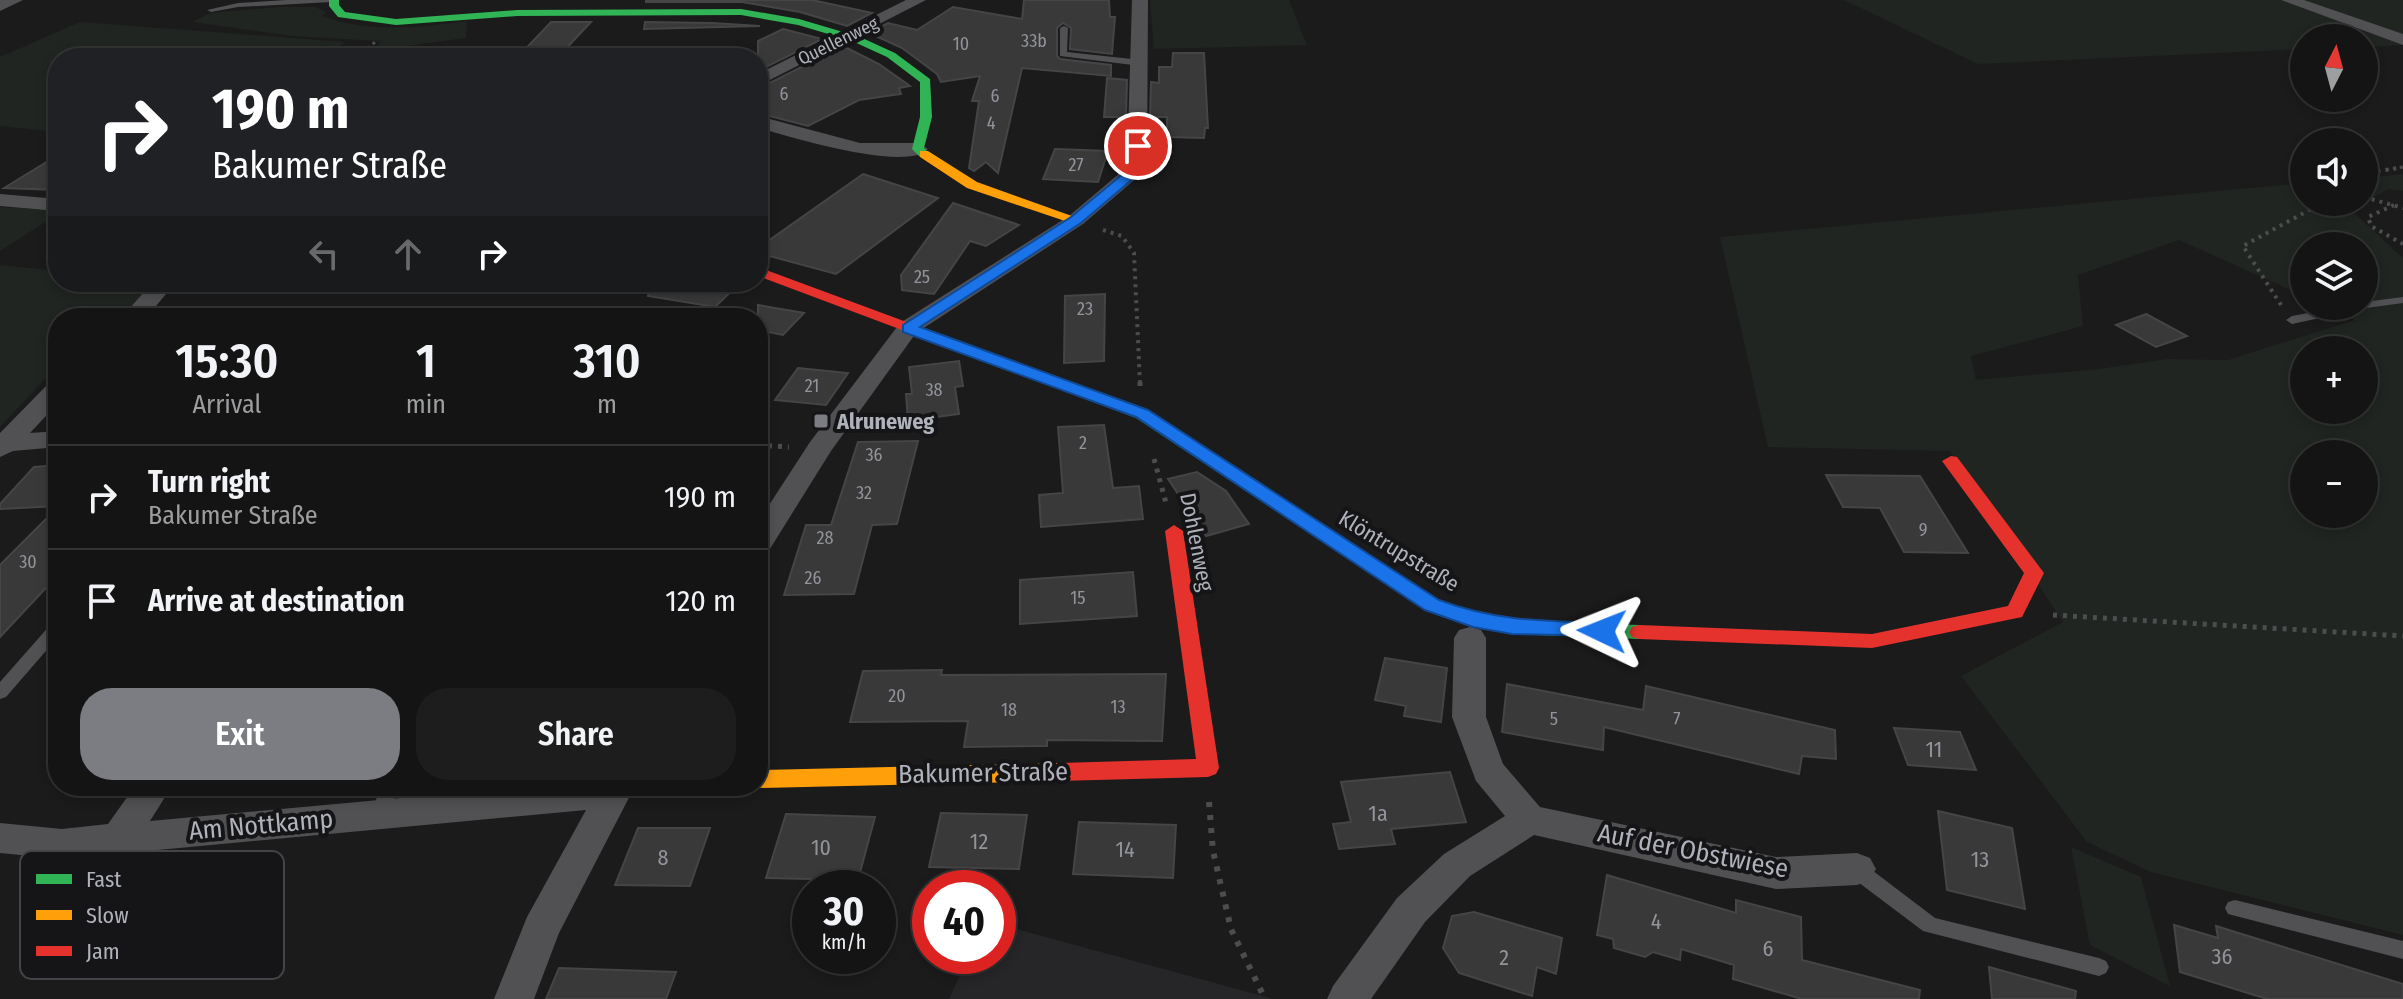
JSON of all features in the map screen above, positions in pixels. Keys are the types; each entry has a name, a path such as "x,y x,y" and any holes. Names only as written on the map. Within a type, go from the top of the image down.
{"street":[{"path":"0,6 15,0"},
{"path":"332,0 342,15 396,22 532,12 741,12 778,17 847,36 892,56 926,81 926,117 918,149"},
{"name":"Quellenweg","path":"768,76 918,0"},
{"path":"768,529 828,436 908,328 1076,220 1137,169 1140,0"},
{"path":"2289,0 2403,40"},
{"path":"768,125 860,149 918,149 937,168 985,193 1076,220"},
{"path":"0,200 48,204"},
{"path":"768,275 908,328"},
{"path":"142,308 156,292"},
{"name":"Klöntrupstraße","path":"908,328 1142,414 1432,605 1473,620 1512,627 1872,641 2015,612"},
{"path":"3,446 48,399"},
{"path":"3,446 48,440"},
{"path":"1951,461 2034,573 2015,612"},
{"name":"Dohlenweg","path":"1174,531 1208,768"},
{"path":"1347,999 1411,910 1457,865 1529,819 1488,771 1469,717 1470,638"},
{"name":"Bakumer Straße","path":"768,779 1208,768"},
{"path":"119,838 147,796"},
{"name":"Am Nottkamp","path":"0,838 62,844 385,800 477,796"},
{"path":"514,999 541,929 611,796"},
{"name":"Auf der Obstwiese","path":"1529,819 1776,873 1857,869"}],"lane":[{"path":"211,10 238,5 332,0"},
{"path":"1064,28 1063,54 1141,63"},
{"path":"2378,304 2403,300"},
{"path":"0,693 48,638"},
{"path":"1857,869 1930,925 2099,967"},
{"path":"2235,908 2403,950"}],"path":[{"path":"2378,172 2403,167"},
{"path":"2378,201 2403,208"},
{"path":"2394,205 2368,217 2371,226 2403,244"},
{"path":"2290,317 2243,246 2298,216"},
{"name":"Dohlenweg","path":"1076,220 1122,236 1134,253 1142,414 1174,531"},
{"path":"2015,612 2403,636"},
{"path":"1208,768 1213,851 1231,929 1265,999"}],"shaded area":[{"path":"1150,0 1289,0 1307,45 1154,49"},
{"path":"1844,0 2403,0 2403,45 2378,46 2378,24 2290,24 2290,50 1978,64"},
{"path":"315,7 327,12 322,16 375,27 412,27 467,21 466,38 377,48 380,41 292,36 192,22 210,13"},
{"path":"80,22 346,42 336,48 48,48 48,131 0,126 0,57"},
{"path":"2403,174 2403,191 2388,189 2378,195 2378,177"},
{"path":"2290,184 2290,216 2357,216 2375,232 2290,232 2290,290 2179,240 2078,275 2083,326 1971,356 1976,380 2099,369 2168,359 2228,360 2290,340 2290,424 2378,424 2378,336 2304,336 2355,320 2378,320 2378,235 2403,258 2403,935 2151,872 2087,842 1961,676 2063,622 1950,451 1768,447 1720,237"},
{"path":"0,207 48,209 48,220 0,251"},
{"path":"0,265 48,270 48,292 144,292 131,308 48,308 48,378 0,427"},
{"path":"2071,847 2141,877 2170,986 2090,945"},
{"path":"1016,929 1273,999 949,999 961,974 1016,974"}],"building":[{"path":"646,0 812,0 872,13 847,26 800,12 742,2"},
{"path":"1024,0 1109,0 1110,17 1115,17 1112,54 1070,49 1071,28 1063,23 1057,28 1057,56 1060,59 1111,65 1111,76 1022,68 998,173 986,162 974,171 969,168 979,101 972,101 980,76 941,82 937,74 902,48 869,33 888,23 917,30 953,7 1022,19"},
{"path":"551,22 591,22 567,48 526,48"},
{"path":"645,22 712,23 760,26 644,29"},
{"path":"783,29 822,39 768,66 768,48 758,48 758,41"},
{"path":"843,46 879,64 910,86 899,88 901,94 859,100 808,126 768,116 768,84"},
{"path":"1173,53 1204,53 1208,128 1205,128 1204,138 1167,137 1167,117 1150,117 1151,82 1159,83 1159,67 1172,67"},
{"path":"1107,78 1127,80 1126,117 1104,117"},
{"path":"1055,149 1108,151 1098,182 1043,179"},
{"path":"48,161 48,190 4,188"},
{"path":"863,174 938,198 836,274 768,256 768,241"},
{"path":"953,203 1019,225 986,246 970,241 934,294 902,290 901,275"},
{"path":"648,292 731,292 715,307 648,296"},
{"path":"1105,294 1104,361 1064,363 1065,296"},
{"path":"758,305 804,313 783,335 768,332 768,308 758,308"},
{"path":"2146,314 2187,336 2156,347 2116,325"},
{"path":"959,361 963,386 955,387 959,414 908,421 906,394 912,394 909,367"},
{"path":"798,368 848,373 826,405 775,400"},
{"path":"1104,425 1113,488 1139,486 1143,519 1041,527 1039,495 1063,493 1058,427"},
{"path":"918,441 897,524 872,525 854,594 784,595 806,525 831,525 858,442"},
{"path":"48,466 48,507 0,509 0,504 34,467"},
{"path":"1197,472 1226,491 1249,524 1206,536 1168,479"},
{"path":"1826,475 1920,476 1968,553 1904,552 1880,508 1843,507"},
{"path":"48,517 48,586 0,637 0,565"},
{"path":"1133,572 1137,616 1020,624 1020,580"},
{"path":"1385,658 1447,668 1441,722 1404,716 1406,706 1375,700"},
{"path":"942,670 941,675 1166,674 1162,741 1047,740 1047,746 964,747 968,721 850,722 863,671"},
{"path":"1507,684 1643,710 1646,686 1835,730 1836,759 1802,756 1799,774 1604,727 1603,750 1502,732"},
{"path":"1894,728 1960,732 1976,770 1908,765"},
{"path":"1450,772 1466,822 1391,829 1395,844 1339,849 1333,824 1351,822 1341,782"},
{"path":"1938,811 2012,828 2025,909 1947,890"},
{"path":"941,813 1027,815 1019,869 929,867"},
{"path":"786,814 875,817 861,870 792,870 792,879 766,878"},
{"path":"1079,822 1176,825 1173,878 1073,874"},
{"path":"638,828 710,828 690,886 615,885"},
{"path":"1607,875 1736,913 1736,900 1801,917 1802,960 1920,990 1919,999 1802,999 1733,979 1734,965 1681,949 1680,960 1653,952 1645,957 1614,948 1613,939 1597,935"},
{"path":"1474,912 1562,938 1556,974 1537,967 1532,996 1459,973 1443,948 1452,916"},
{"path":"2174,925 2218,938 2216,926 2403,984 2403,999 2267,999 2180,972"},
{"path":"1989,967 2076,991 2075,999 1992,999"},
{"path":"559,968 676,972 666,999 546,999"}],"traffic: fast":[{"path":"334,0 334,6 342,15 396,22 517,13 741,12 799,22 856,39 891,55 926,81 926,117 918,149 924,154"},
{"path":"1071,388 1142,414 1432,605 1473,620 1512,627 1639,632"}],"traffic: slow":[{"path":"924,154 972,185 1076,220"},
{"path":"768,779 1059,772"}],"traffic: jam":[{"path":"768,275 1071,388"},
{"path":"1639,632 1872,641 2015,612 2034,573 1951,461"},
{"path":"1059,772 1208,768 1174,531"}],"place":[{"name":"Alruneweg","path":"821,421"}],"route":[{"path":"1138,146 1137,169 1076,220 908,328 1142,414 1432,605 1473,620 1512,627 1602,631"}]}
